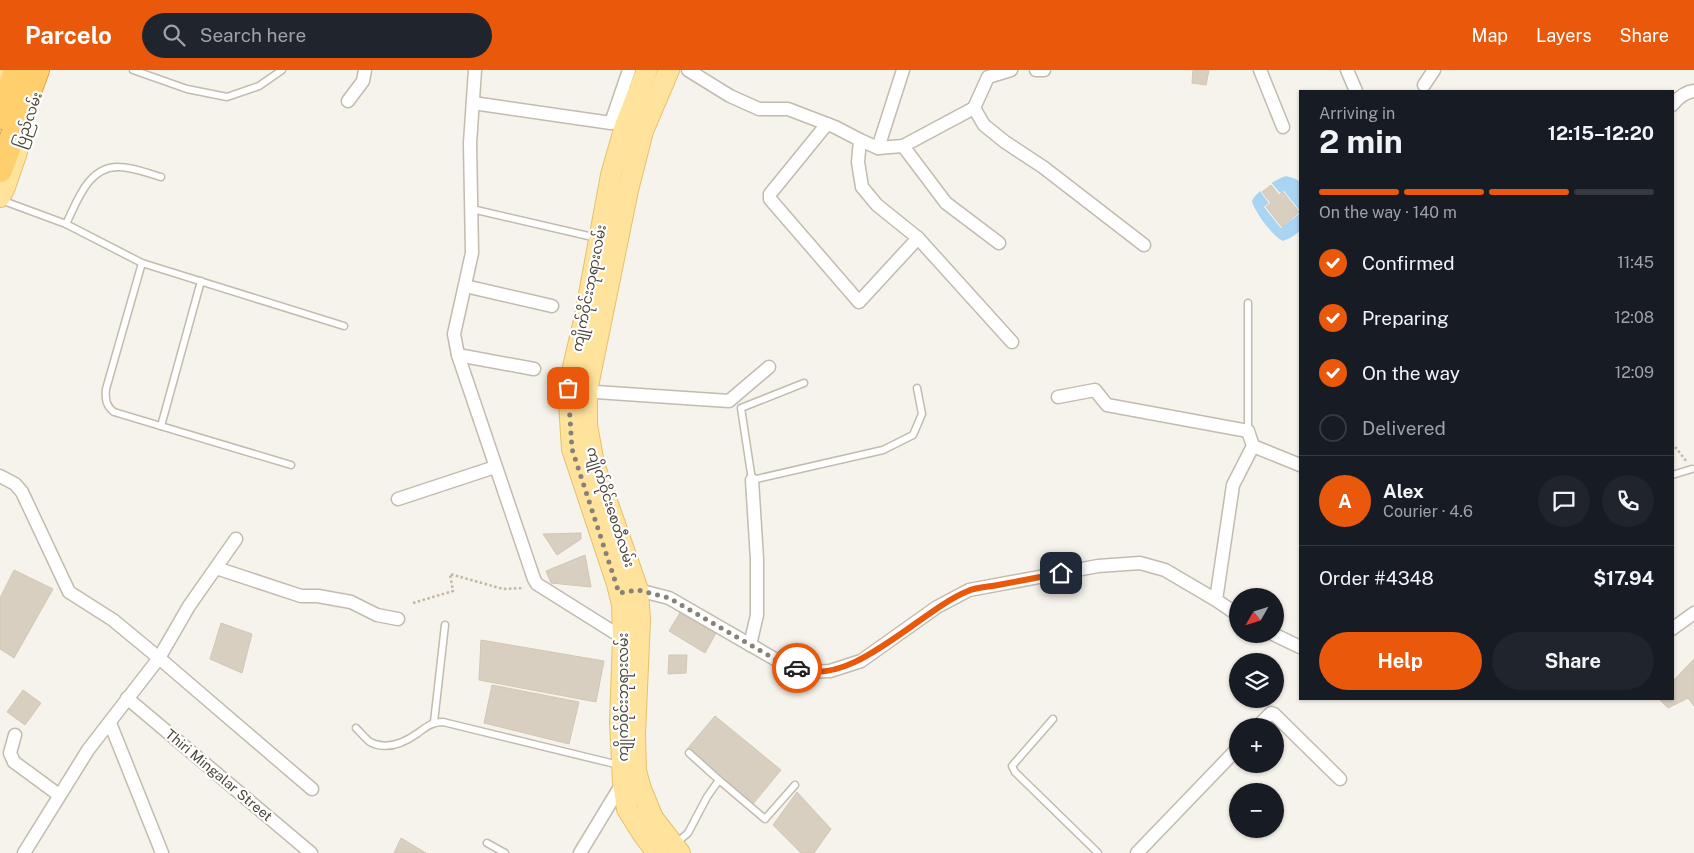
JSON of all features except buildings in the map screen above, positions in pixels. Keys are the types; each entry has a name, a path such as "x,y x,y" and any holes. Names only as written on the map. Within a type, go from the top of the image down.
{"highway":[{"name":"ပြည်လမ်း","path":"0,117 16,70"},
{"name":"ပြည်လမ်း","path":"0,170 37,70"}],"main road":[{"path":"0,77 2,70"},
{"name":"ပြည်လမ်း","path":"0,198 45,70"},
{"name":"ကျိုက်ဝိုင်းဘုရားလမ်း","path":"578,392 568,388 593,318 607,231 611,175 625,126 647,70"},
{"path":"607,231 643,131 669,70"},
{"name":"ကျိုက်ဝိုင်းစေတီလမ်း","path":"578,392 587,425 594,464 629,591 640,620 634,734 627,773"},
{"name":"ကျိုက်ဝိုင်းဘုရားလမ်း","path":"629,591 622,604 623,638 620,722 627,773 627,809 642,833 670,850"}],"street":[{"path":"348,101 363,81 364,70"},
{"path":"475,70 470,143 472,252 454,334 458,355 534,579 537,584 623,638"},
{"path":"473,103 611,123 629,70"},
{"path":"688,70 730,96 759,109 788,109 827,124 878,148 902,146 974,108 989,74 1011,70"},
{"path":"878,148 903,70"},
{"path":"1036,70 1044,70"},
{"path":"1260,70 1283,127"},
{"path":"1347,70 1356,90"},
{"path":"1424,85 1434,70"},
{"path":"1674,103 1677,99 1694,91"},
{"path":"974,108 984,125 1005,142 1043,167 1144,245"},
{"path":"827,124 770,194 770,199 859,302 918,238"},
{"path":"860,140 858,162 862,187 877,205 918,238 1012,342"},
{"path":"902,146 946,203 999,244"},
{"path":"465,286 552,306"},
{"path":"458,355 534,369"},
{"path":"578,392 729,401 769,367"},
{"path":"1058,397 1095,390 1107,405 1182,417 1248,431 1253,446 1233,485 1216,600"},
{"path":"1253,446 1299,465"},
{"path":"398,499 495,467"},
{"path":"0,476 15,484 22,492 69,592 113,620 312,789"},
{"path":"750,645 758,615 752,480"},
{"path":"24,853 88,750 159,658 189,606 236,539"},
{"path":"629,591 669,598 780,662 806,672 830,671 862,660 937,607 969,590 1098,566 1140,563 1165,570 1229,609"},
{"path":"216,568 301,596 318,596 350,602 377,615 398,619"},
{"path":"1674,628 1694,614"},
{"path":"1284,639 1299,647"},
{"name":"Thiri Mingalar Street","path":"127,698 311,853"},
{"path":"1266,718 1271,713 1278,718"},
{"path":"110,723 162,853"},
{"path":"1284,724 1340,779"},
{"path":"15,735 10,753 14,762 60,795"},
{"path":"1137,853 1229,757"},
{"path":"580,853 627,773"}],"lane":[{"path":"133,70 187,89 227,97 259,86 282,70"},
{"path":"66,224 87,183 99,172 116,167 161,177"},
{"path":"0,198 66,224 142,263 344,326"},
{"path":"472,209 607,231"},
{"path":"142,263 106,389 105,396 109,408 114,412 291,465"},
{"path":"160,426 201,281"},
{"path":"1248,303 1248,431"},
{"path":"804,383 741,408 752,480 883,450 913,435 922,414 917,388"},
{"path":"1674,474 1692,469"},
{"path":"434,722 446,625"},
{"path":"1052,719 1012,766 1015,772 1098,853"},
{"path":"356,728 370,741 380,746 392,746 411,738 434,722 443,722 627,773"},
{"path":"689,753 765,818 795,785"},
{"path":"670,850 688,833 707,797 720,780"},
{"path":"487,843 505,853"}],"path":[{"path":"1674,446 1692,469"},
{"path":"413,603 453,591 450,574 503,589 520,589 537,584"}],"water":[{"path":"1286,176 1299,181 1299,232 1283,241 1265,223 1256,211 1252,201 1266,186"}],"pier":[{"path":"1270,181 1280,193 1284,191 1299,210 1299,214 1281,228 1264,207 1269,203 1259,190"}],"way so far":[{"path":"568,388 572,449 619,593 638,590 669,598 780,662 797,668"}],"route":[{"path":"797,668 806,672 830,671 862,660 937,607 969,590 1061,573"}]}
